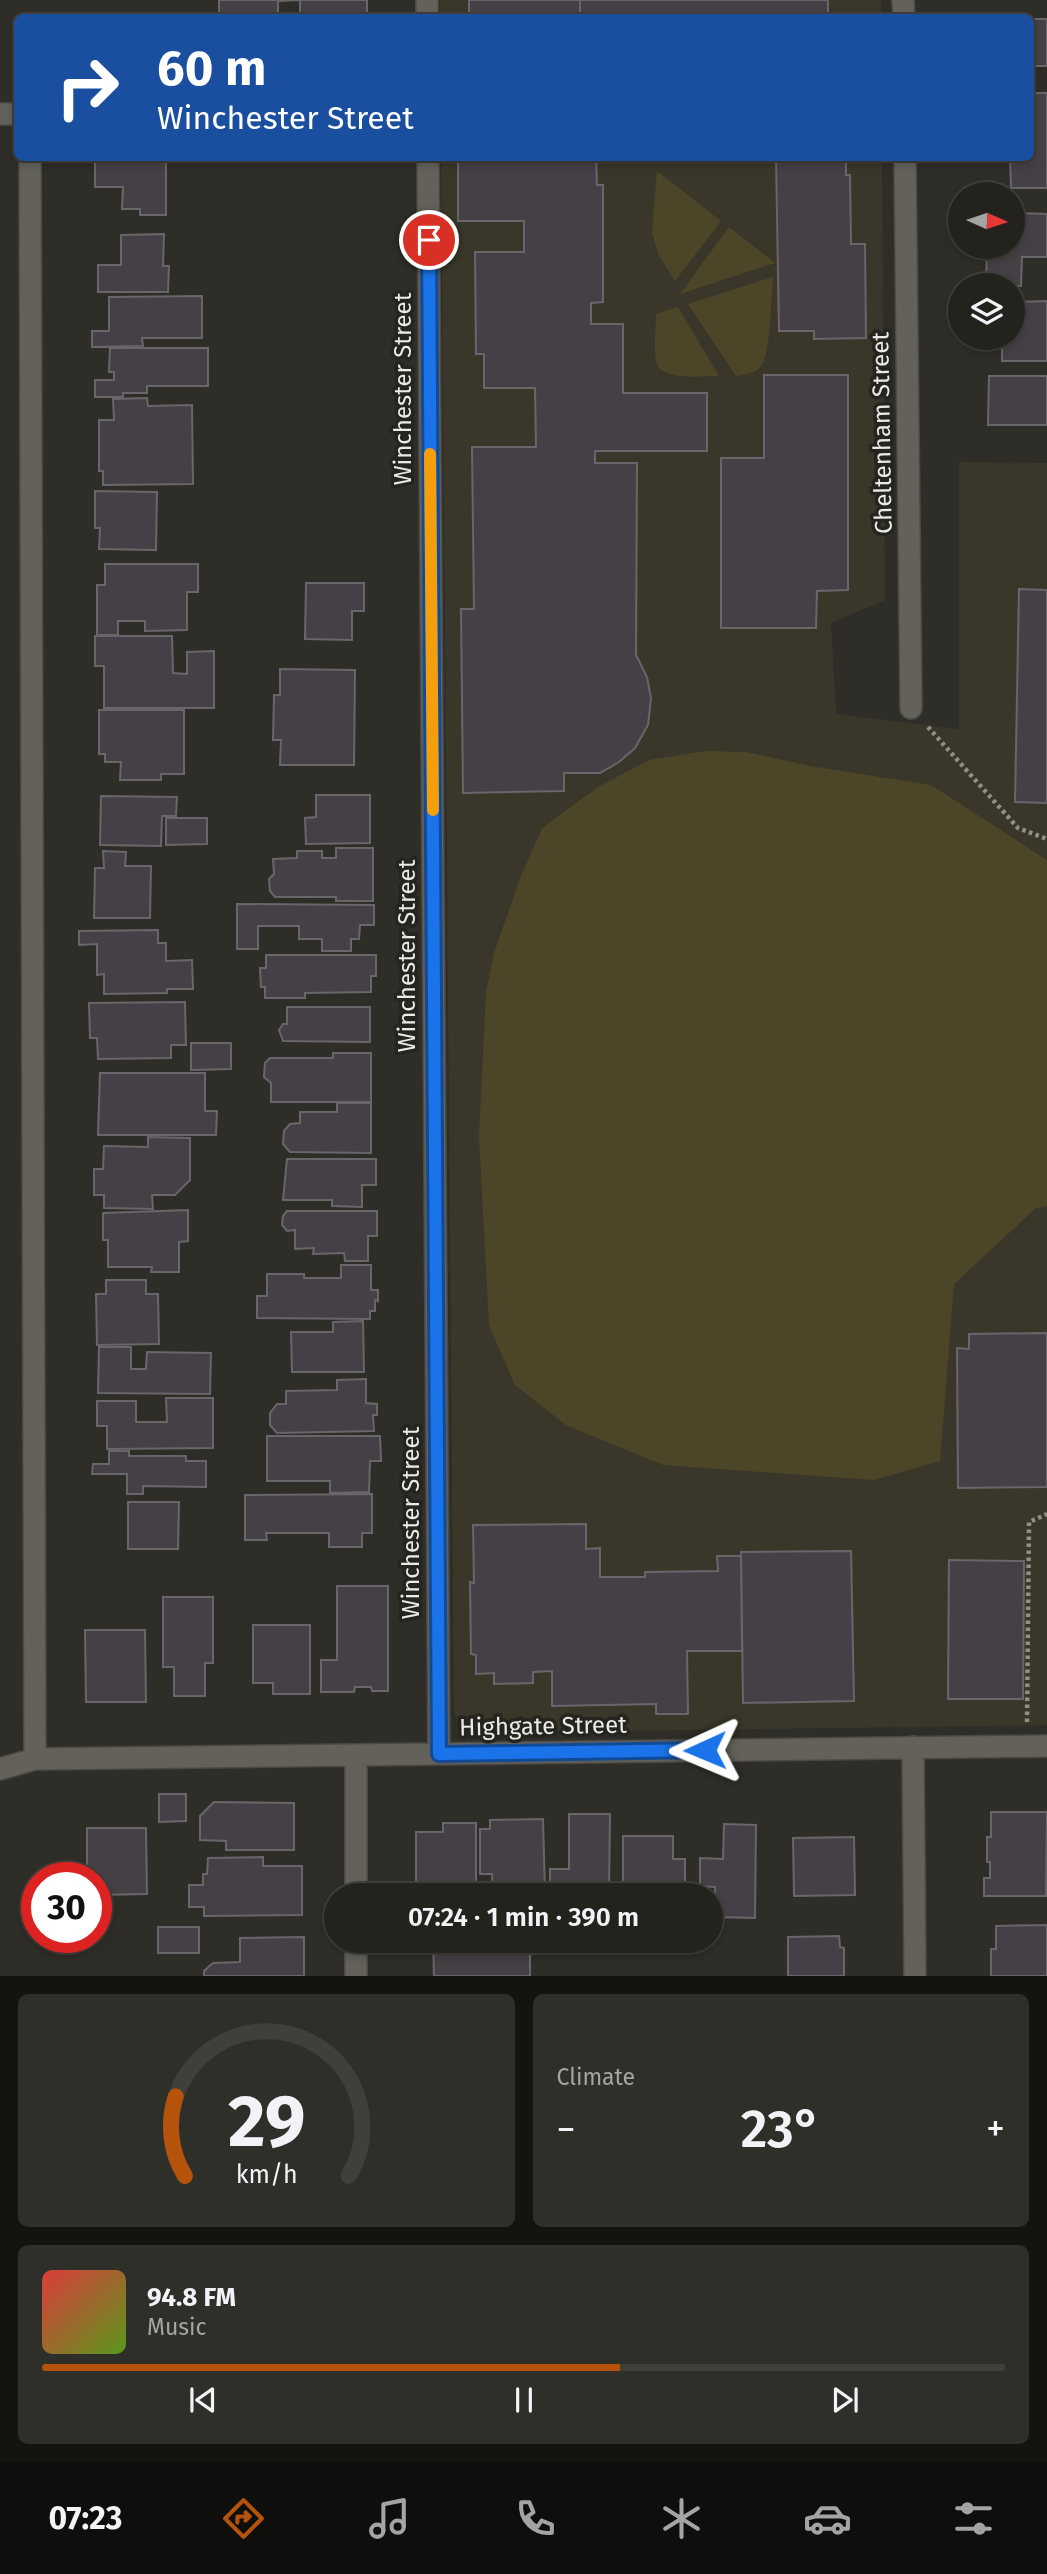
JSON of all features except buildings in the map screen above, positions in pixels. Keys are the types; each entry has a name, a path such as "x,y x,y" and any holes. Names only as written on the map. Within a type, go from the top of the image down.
{"street":[{"path":"30,161 35,1759"},
{"name":"Winchester Street","path":"428,161 439,1754"},
{"name":"Cheltenham Street","path":"905,161 911,708"},
{"name":"Highgate Street","path":"0,1769 35,1759 1037,1746"},
{"path":"913,1747 915,1976"},
{"path":"356,1755 356,1883"},
{"path":"356,1953 356,1976"}],"path":[{"path":"911,708 1018,828 1047,839"},
{"path":"1037,1746 1029,1522 1047,1514"}],"shaded area":[{"path":"440,0 881,0 881,14 440,14"},
{"path":"441,161 882,161 885,600 831,623 836,714 959,729 959,462 1047,463 1047,1725 469,1733 454,1713"},
{"path":"657,171 721,221 675,281 658,254 652,232"},
{"path":"729,227 775,263 680,294"},
{"path":"773,277 769,338 764,360 756,371 736,376 688,304"},
{"path":"678,307 719,376 675,375 667,373 657,364 656,314"},
{"path":"706,751 746,752 810,766 931,785 1047,860 1047,1206 1036,1208 954,1284 940,1461 874,1480 663,1465 566,1425 515,1385 489,1325 479,1136 486,992 494,953 519,881 542,828 598,787 649,760"}],"slow traffic":[{"path":"430,454 433,810"}],"route":[{"path":"429,240 439,1754 705,1750"}]}
